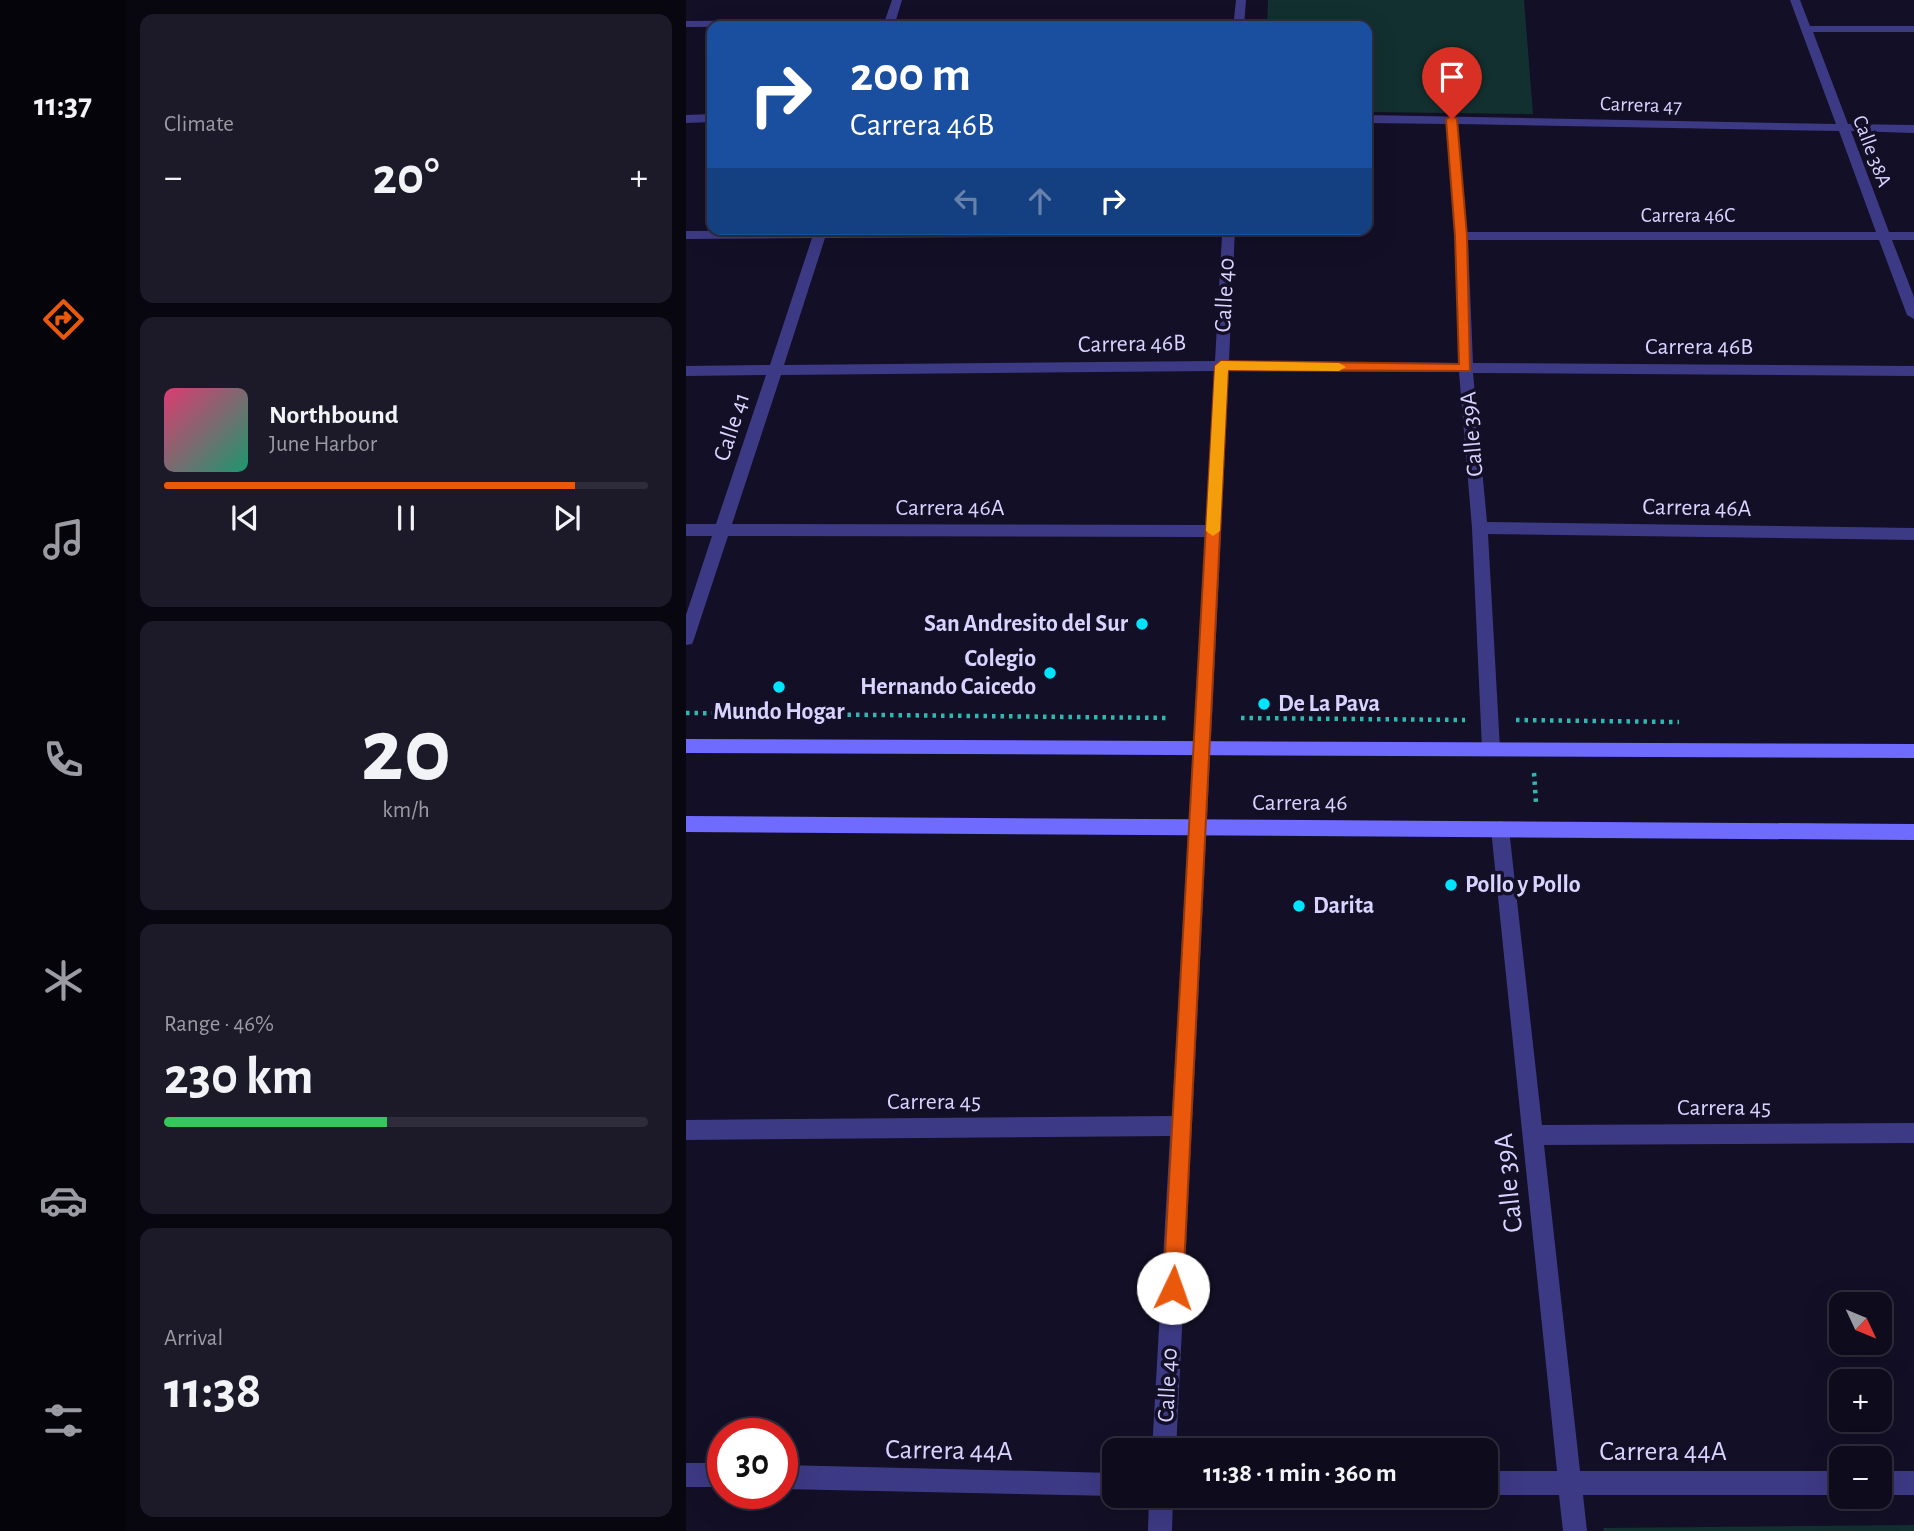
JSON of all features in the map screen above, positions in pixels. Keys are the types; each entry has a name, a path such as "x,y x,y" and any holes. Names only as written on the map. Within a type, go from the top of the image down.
{"main road":[{"path":"686,746 1914,751"},
{"name":"Carrera 46","path":"686,824 1914,832"}],"street":[{"path":"890,21 897,0"},
{"path":"1239,21 1241,0"},
{"name":"Calle 38A","path":"1795,0 1914,315"},
{"path":"686,24 707,24"},
{"path":"1806,29 1914,29"},
{"path":"686,119 707,118"},
{"name":"Carrera 47","path":"1372,119 1843,130 1914,129"},
{"name":"Calle 39A","path":"1452,119 1461,236 1466,368 1480,528 1491,749"},
{"path":"686,234 707,234"},
{"name":"Calle 41","path":"686,639 820,235"},
{"name":"Calle 40","path":"1165,1438 1228,235"},
{"name":"Carrera 46C","path":"1461,236 1914,236"},
{"name":"Carrera 46B","path":"686,371 1221,366 1914,370"},
{"name":"Carrera 46A","path":"1480,528 1914,534"},
{"name":"Carrera 46A","path":"686,530 1213,531"},
{"name":"Calle 39A","path":"1500,829 1575,1531"},
{"name":"Carrera 45","path":"686,1130 1182,1126"},
{"name":"Carrera 45","path":"1534,1135 1914,1133"},
{"path":"686,1475 707,1475"},
{"name":"Carrera 44A","path":"798,1477 1102,1485"},
{"name":"Carrera 44A","path":"1498,1483 1829,1483"},
{"path":"1892,1483 1914,1483"},
{"path":"1160,1531 1161,1508"}],"path":[{"path":"686,713 1170,718"},
{"path":"1241,718 1680,722"},
{"path":"1529,720 1538,830"}],"green space":[{"path":"1268,0 1524,0 1533,114 1372,112 1372,21 1267,21"},
{"path":"1914,1525 1914,1531 1604,1531 1603,1528"}],"slow traffic":[{"path":"1213,531 1221,366 1339,367"}],"place":[{"name":"San Andresito del Sur","path":"1142,624"},
{"name":"Colegio Hernando Caicedo","path":"1050,673"},
{"name":"Mundo Hogar","path":"779,687"},
{"name":"De La Pava","path":"1264,704"},
{"name":"Pollo y Pollo","path":"1451,885"},
{"name":"Darita","path":"1299,906"}],"route":[{"path":"1173,1288 1221,366 1466,368 1461,236 1452,119"}]}
